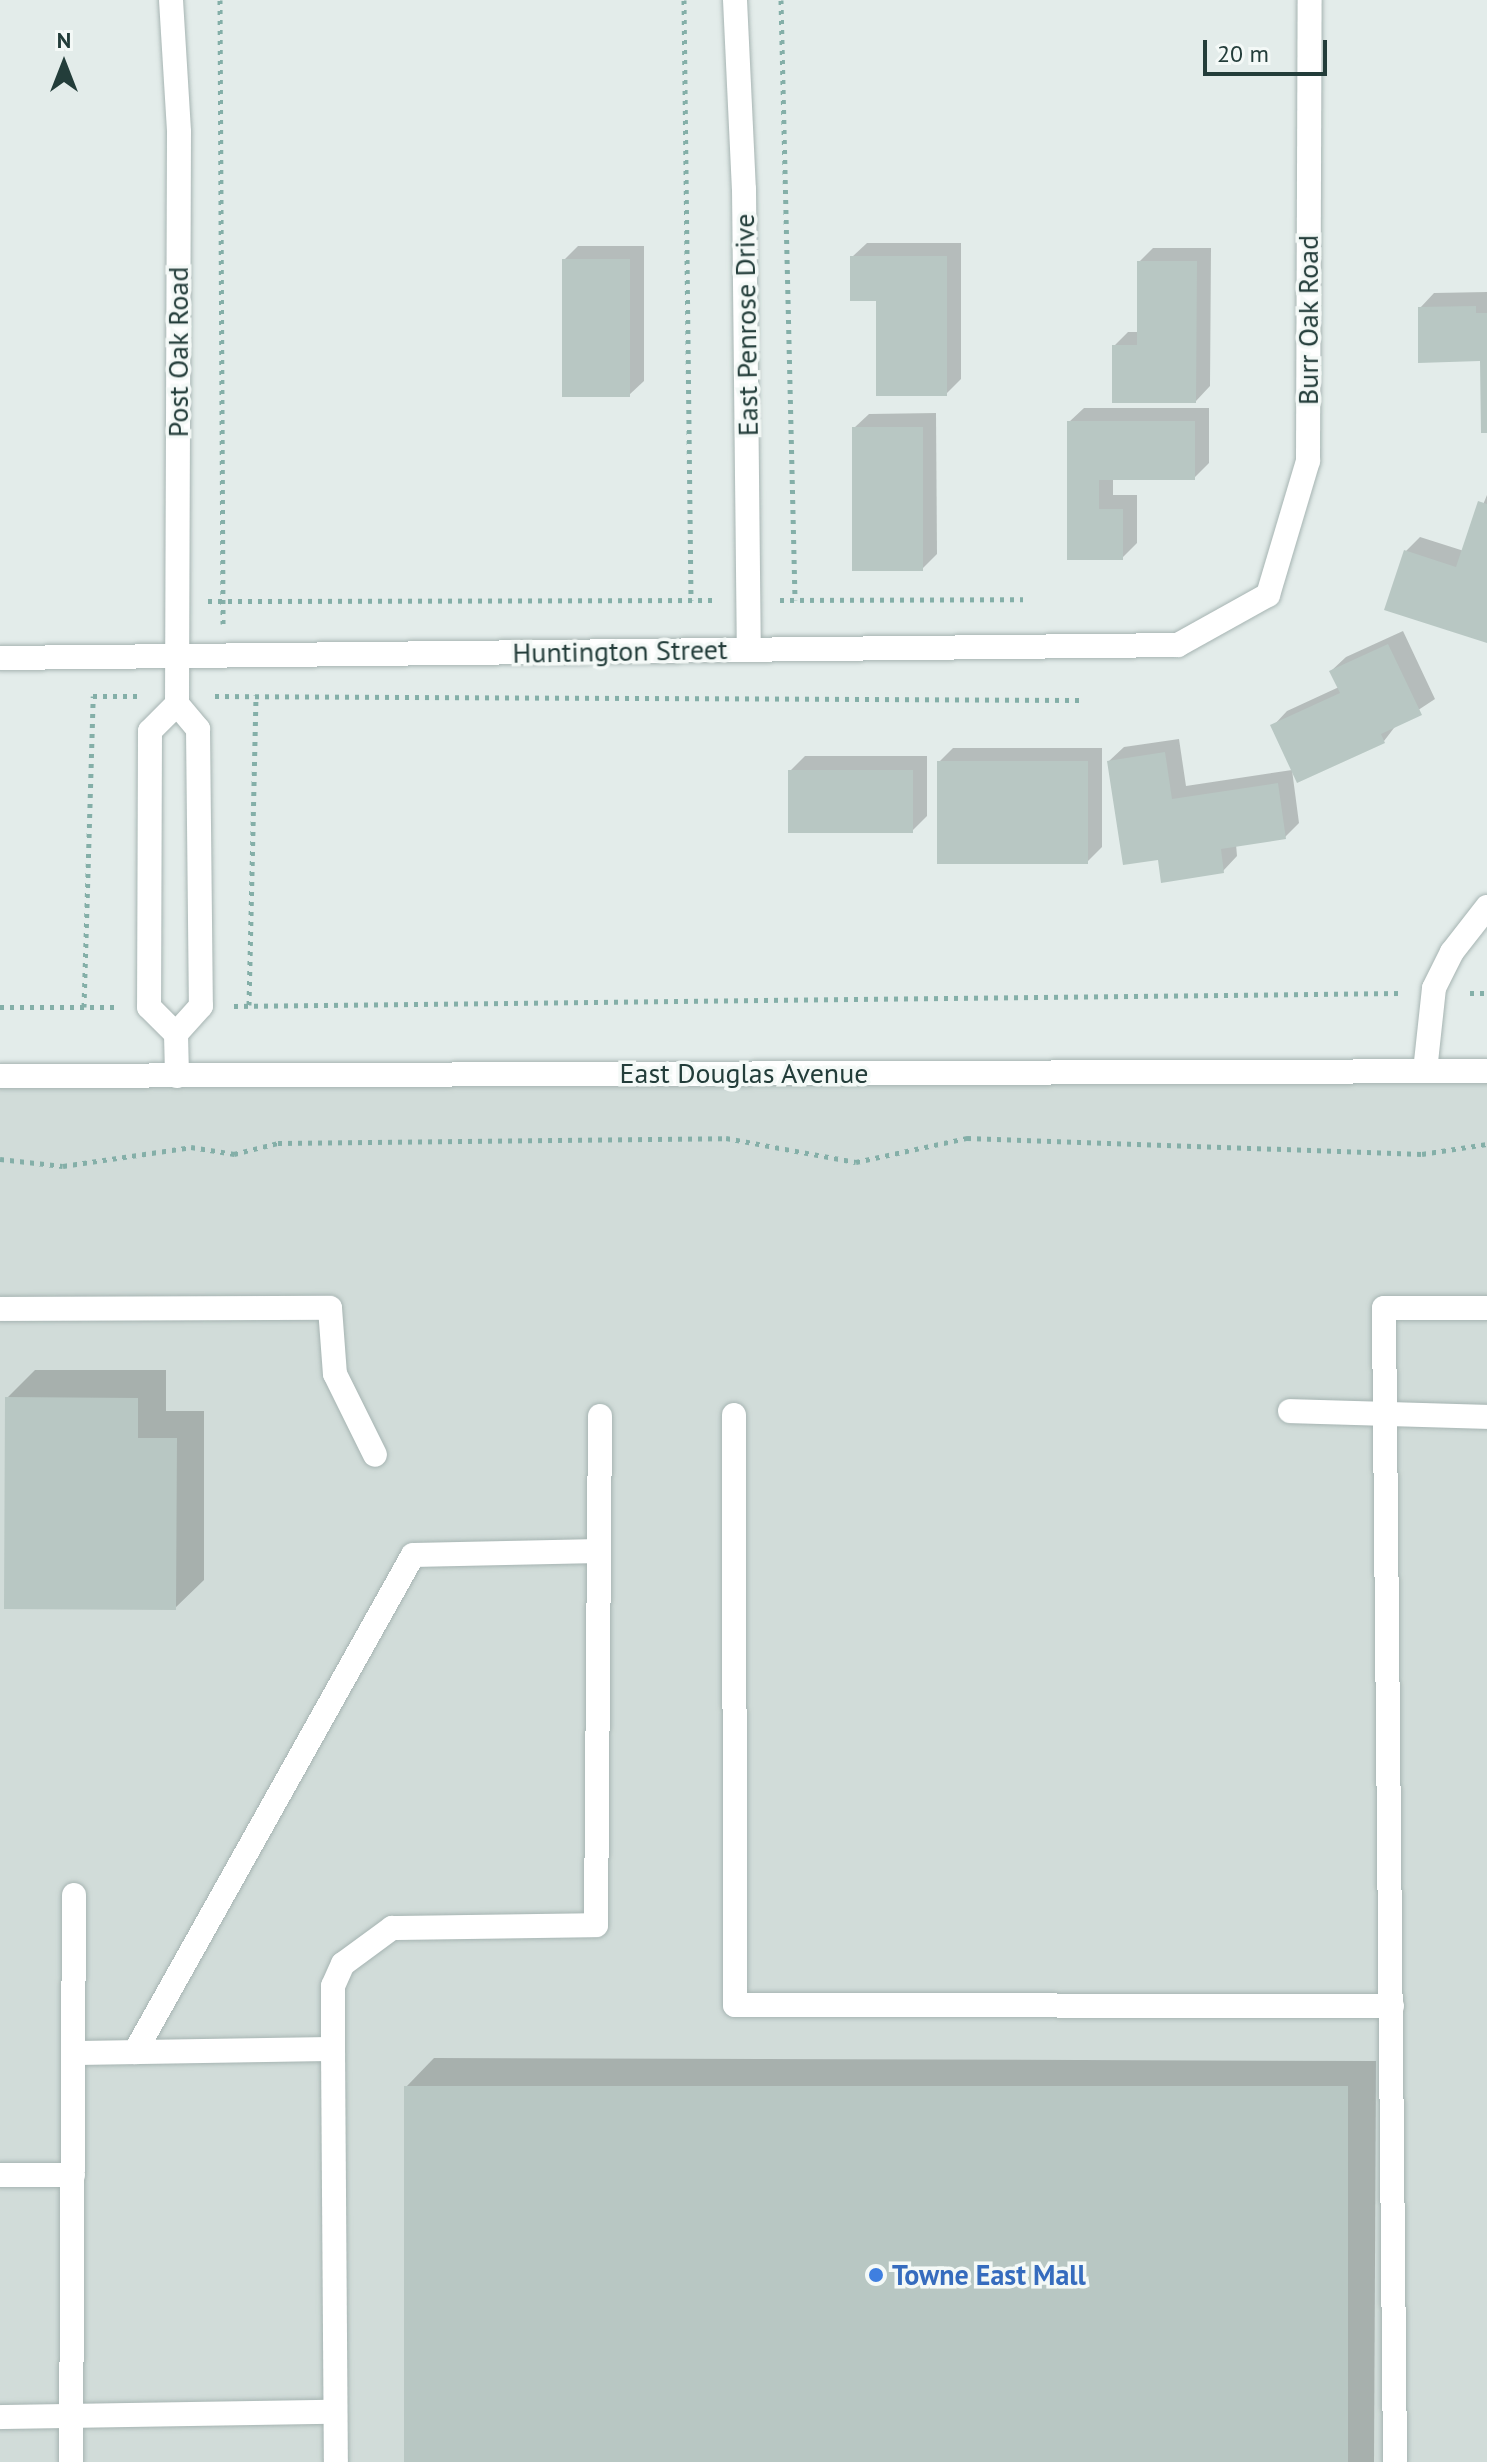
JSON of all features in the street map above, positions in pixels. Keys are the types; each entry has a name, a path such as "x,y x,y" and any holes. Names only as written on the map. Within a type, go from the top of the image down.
{"street":[{"name":"Post Oak Road","path":"171,0 179,132 177,700"},
{"name":"East Penrose Drive","path":"735,0 744,189 749,649"},
{"name":"Burr Oak Road","path":"1233,614 1268,595 1308,461 1310,0"},
{"name":"Huntington Street","path":"0,658 1178,645 1233,614"},
{"path":"176,1034 149,1007 150,731 177,700 198,729 201,1006 176,1034 177,1076"},
{"path":"1425,1071 1433,993 1452,952 1487,907"},
{"name":"East Douglas Avenue","path":"0,1076 1487,1071"},
{"path":"0,1309 330,1308 335,1374 375,1455"},
{"path":"1395,2462 1392,2006 1382,1413 1384,1308 1487,1308"},
{"path":"1290,1411 1487,1417"},
{"path":"734,1415 735,2005 1392,2006"},
{"path":"336,2462 333,1986 343,1964 392,1928 596,1925 600,1416"},
{"path":"135,2052 413,1555 599,1551"},
{"path":"71,2462 74,1895"},
{"path":"74,2053 333,2049"},
{"path":"0,2175 73,2175"},
{"path":"0,2417 335,2412"}],"path":[{"path":"220,0 225,601 222,621 257,696 249,1005"},
{"path":"684,0 691,600"},
{"path":"781,0 795,600"},
{"path":"202,601 1023,599"},
{"path":"84,1007 93,696 177,700 257,696 1079,700"},
{"path":"201,1006 1487,993"},
{"path":"0,1007 149,1007"},
{"path":"0,1159 63,1166 191,1147 234,1154 278,1143 324,1142 726,1138 856,1162 967,1138 1422,1154 1487,1144"}],"shaded area":[{"path":"0,1069 1487,1069 1487,2462 0,2462"}],"building":[{"path":"850,256 947,256 947,396 876,396 876,301 850,301"},
{"path":"562,259 630,259 630,397 562,397"},
{"path":"1137,261 1197,261 1196,403 1112,403 1112,345 1137,345"},
{"path":"1476,306 1476,313 1487,313 1487,433 1481,433 1480,361 1418,363 1418,307"},
{"path":"1067,421 1195,421 1195,480 1099,480 1099,509 1123,509 1123,560 1067,560"},
{"path":"852,427 923,427 923,571 852,571"},
{"path":"1478,501 1487,504 1487,643 1384,610 1404,550 1456,567"},
{"path":"1388,644 1422,715 1381,734 1385,743 1297,783 1270,725 1340,693 1329,671"},
{"path":"1165,752 1172,799 1278,783 1286,839 1221,849 1224,873 1161,883 1158,860 1123,865 1107,761"},
{"path":"937,761 1088,761 1088,864 937,864"},
{"path":"788,770 913,770 913,833 788,833"},
{"path":"5,1397 138,1398 138,1438 177,1438 176,1610 4,1609"},
{"name":"Towne East Mall","path":"404,2086 1348,2086 1348,2462 404,2462"}],"place":[{"name":"Towne East Mall","path":"876,2275"}]}
